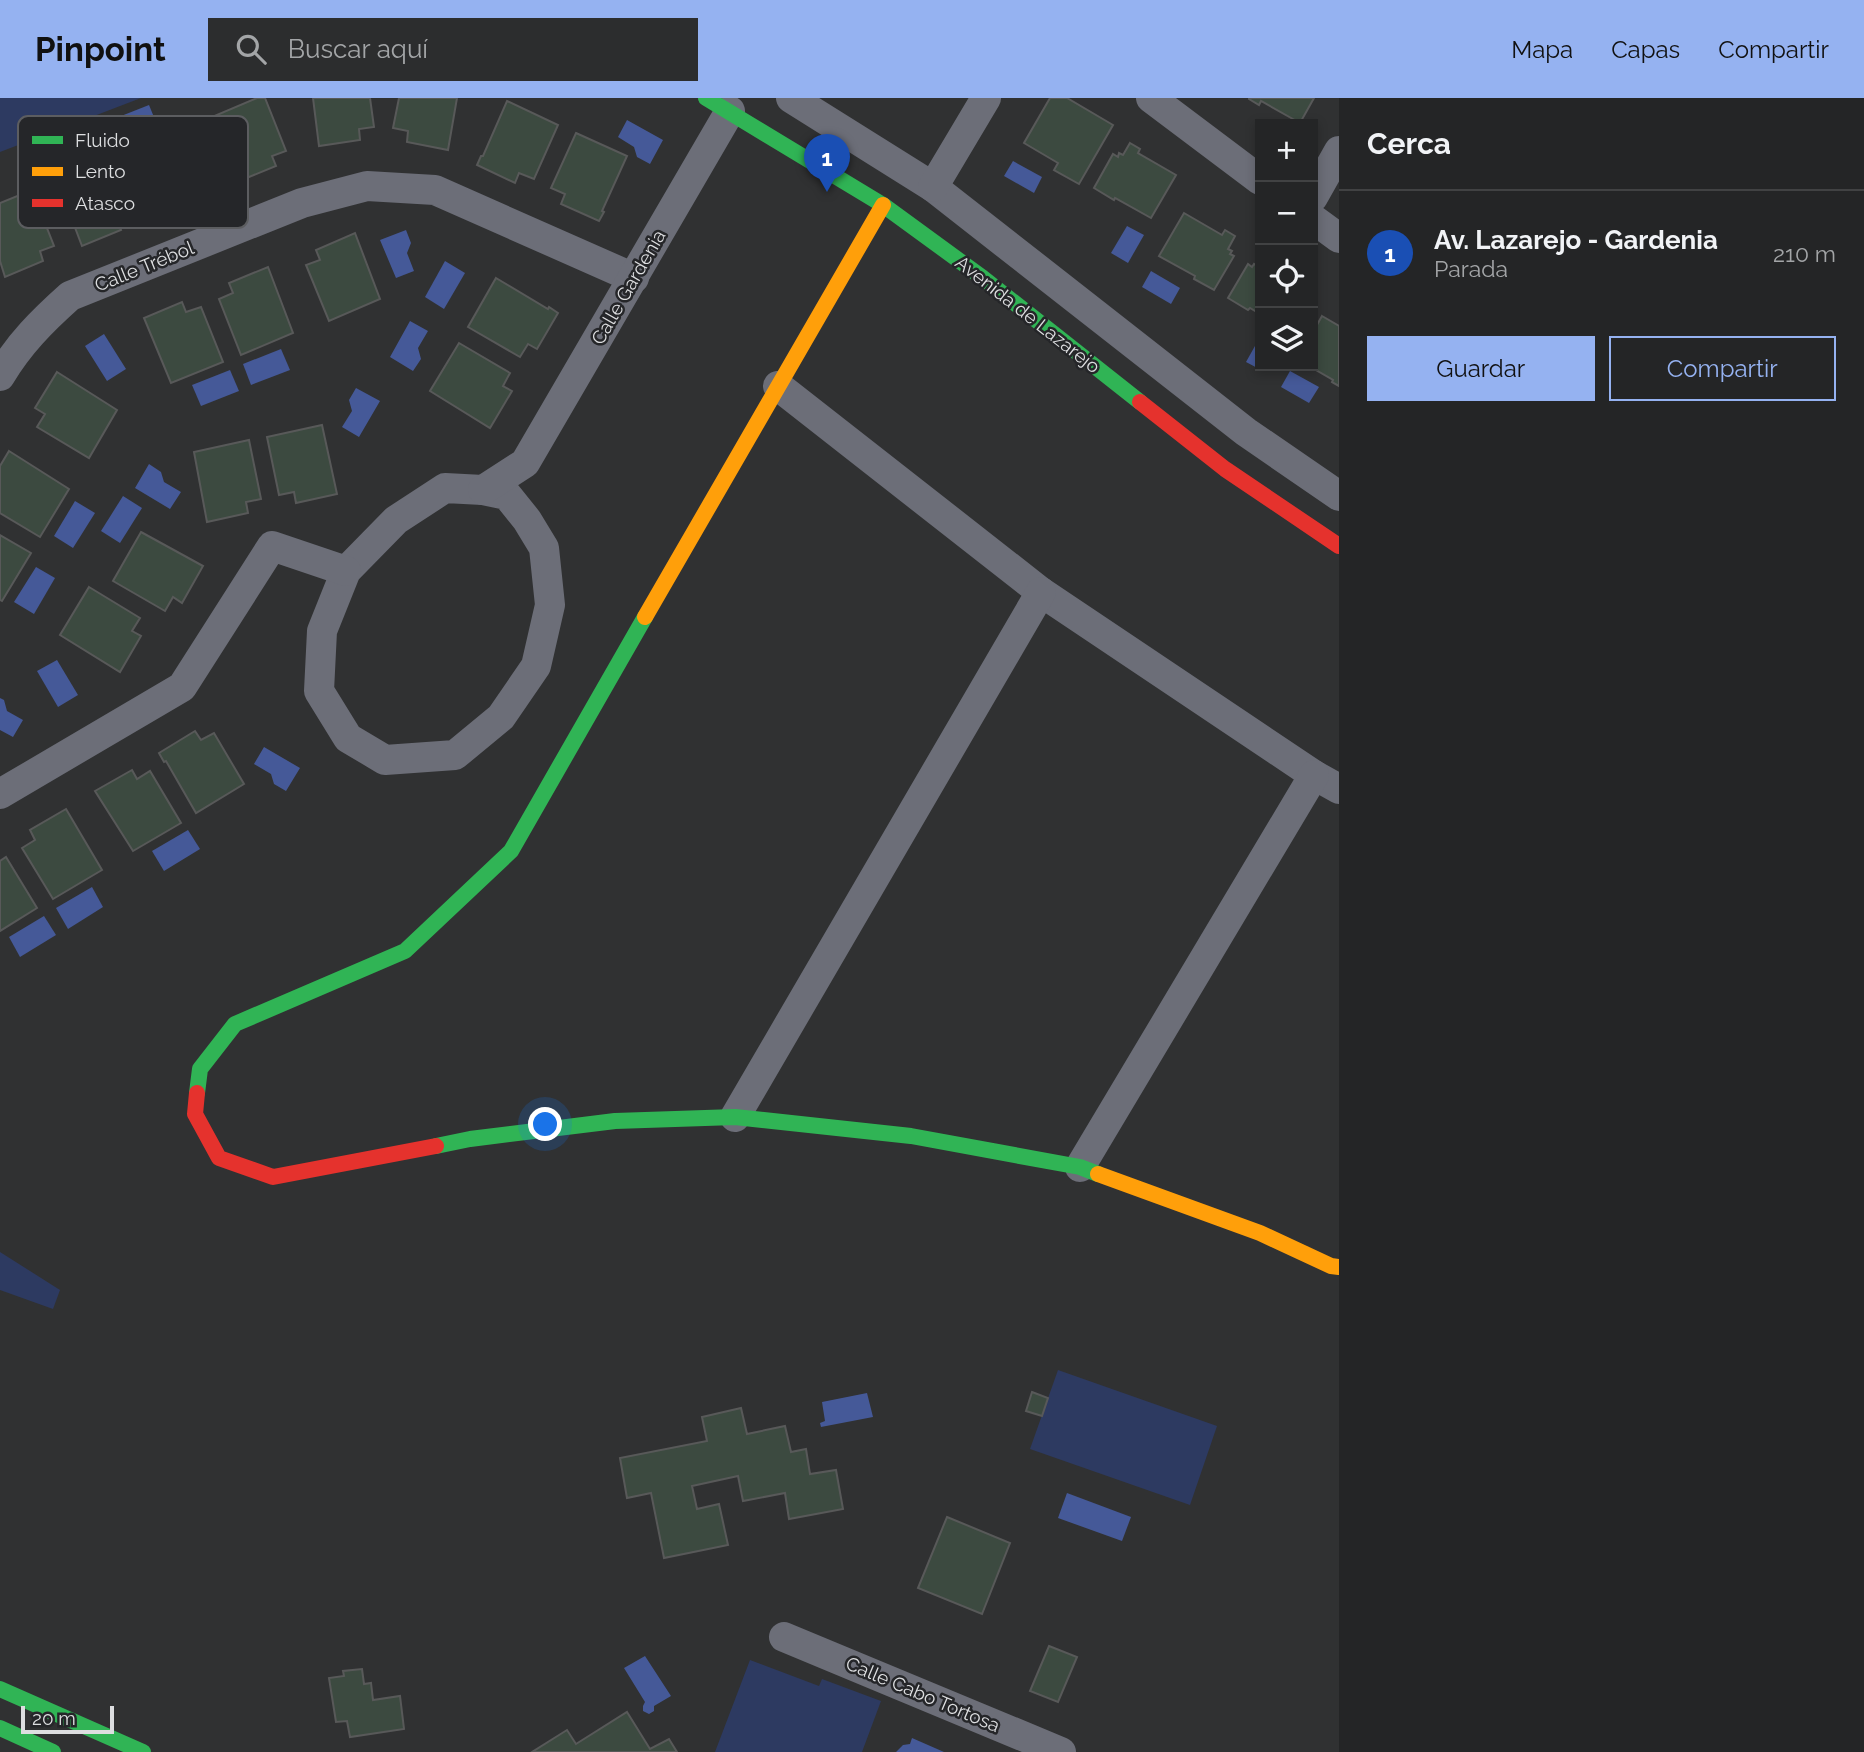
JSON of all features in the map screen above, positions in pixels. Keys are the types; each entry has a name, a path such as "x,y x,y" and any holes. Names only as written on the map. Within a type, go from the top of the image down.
{"street":[{"path":"791,98 933,187 1246,432 1339,496"},
{"path":"933,187 986,98"},
{"path":"1151,98 1255,176"},
{"name":"Avenida de Lazarejo","path":"718,104 883,205 983,278 1225,469 1339,546"},
{"name":"Calle Gardenia","path":"484,490 525,463 634,278 718,104"},
{"path":"1318,188 1339,150"},
{"name":"Calle Trébol","path":"248,225 302,203 367,186 435,190 634,278"},
{"path":"883,205 510,851 405,951 235,1024 200,1069 195,1114 219,1158 273,1177 484,1137 615,1121 735,1117 911,1136 1080,1167 1260,1233 1331,1266 1339,1267"},
{"path":"1318,223 1339,238"},
{"name":"Calle Trébol","path":"0,376 10,358 39,323 70,296 240,228"},
{"path":"778,386 1041,592 1326,782 1080,1167"},
{"path":"525,463 527,520"},
{"path":"445,488 484,490 507,495 527,520 544,548 550,605 537,666 501,717 455,755 385,760 348,738 319,691 322,631 346,571 396,520 445,488"},
{"path":"0,793 182,687 272,546 346,571"},
{"path":"735,1117 1041,592"},
{"name":"Calle Cabo Tortosa","path":"784,1637 1061,1752"},
{"path":"0,1689 143,1752"},
{"path":"0,1728 53,1752"}],"shaded area":[{"path":"0,98 141,98 94,116 18,116 18,145 0,152"},
{"path":"149,105 154,116 121,116"},
{"path":"627,120 663,140 650,164 637,157 634,147 618,137"},
{"path":"1013,161 1042,177 1034,193 1004,176"},
{"path":"1127,226 1144,235 1128,263 1111,253"},
{"path":"406,230 411,243 407,253 414,271 396,278 380,240"},
{"path":"445,261 465,273 444,309 425,297"},
{"path":"1151,271 1180,288 1171,304 1142,287"},
{"path":"410,321 428,331 418,348 421,359 413,371 390,357"},
{"path":"104,334 126,369 107,381 85,346"},
{"path":"1255,346 1255,367 1246,362"},
{"path":"281,349 290,370 251,385 243,364"},
{"path":"230,370 239,391 201,406 192,385"},
{"path":"1290,371 1319,387 1309,403 1281,387"},
{"path":"356,388 380,401 359,437 342,427 352,411 349,400"},
{"path":"149,464 161,472 164,482 181,492 170,509 135,488"},
{"path":"123,496 142,508 120,543 101,531"},
{"path":"75,501 95,513 73,548 54,536"},
{"path":"36,567 55,578 34,614 14,602"},
{"path":"57,660 78,695 58,707 37,671"},
{"path":"0,698 4,700 7,711 23,720 13,737 0,730"},
{"path":"264,747 300,768 286,791 274,784 271,774 254,764"},
{"path":"188,830 200,849 164,871 152,851"},
{"path":"92,887 103,907 68,929 56,908"},
{"path":"44,916 56,935 20,957 9,937"},
{"path":"0,1252 60,1290 53,1309 0,1290"},
{"path":"1058,1370 1217,1426 1190,1505 1030,1449"},
{"path":"867,1393 873,1417 821,1427 820,1423 825,1421 822,1402"},
{"path":"1067,1493 1131,1517 1122,1541 1058,1518"},
{"path":"645,1656 671,1696 654,1706 654,1711 649,1714 643,1711 645,1702 624,1668"},
{"path":"750,1660 819,1686 822,1679 881,1701 862,1752 715,1752"},
{"path":"912,1738 944,1752 896,1752 903,1745 910,1744"}],"building":[{"path":"257,98 265,98 286,151 272,156 276,166 248,177 248,116 214,116"},
{"path":"313,98 370,98 374,127 359,129 360,140 319,146"},
{"path":"399,98 457,98 448,150 407,142 408,131 393,128"},
{"path":"1050,98 1067,98 1113,125 1079,184 1054,170 1058,163 1024,143"},
{"path":"1314,98 1302,119 1293,119 1261,101 1259,105 1249,99"},
{"path":"507,101 558,125 534,179 519,173 515,183 477,165"},
{"path":"576,133 627,156 599,221 561,204 565,194 551,188"},
{"path":"1130,143 1140,149 1138,153 1176,175 1151,218 1094,188 1113,154 1118,157 1119,153 1123,155"},
{"path":"18,196 18,228 47,228 54,246 40,251 43,261 5,277 0,261 0,203"},
{"path":"1184,213 1222,235 1225,230 1235,236 1228,249 1234,256 1214,290 1159,256"},
{"path":"75,228 120,228 121,230 82,246"},
{"path":"355,233 380,299 329,321 306,265 320,260 316,250"},
{"path":"1248,264 1252,267 1254,264 1255,311 1250,308 1248,310 1228,298"},
{"path":"268,267 293,333 241,355 219,299 233,293 229,283"},
{"path":"496,278 558,313 537,349 528,344 520,357 468,327"},
{"path":"182,302 186,312 201,307 223,362 171,383 144,318"},
{"path":"1322,316 1339,326 1339,386 1318,371 1318,323"},
{"path":"459,343 510,373 503,386 512,391 490,428 430,391"},
{"path":"57,372 117,410 89,458 37,427 45,414 35,408"},
{"path":"322,425 337,494 296,503 294,492 279,495 267,437"},
{"path":"249,440 261,499 246,502 248,513 207,522 194,452"},
{"path":"9,451 69,489 40,537 0,513 0,466"},
{"path":"141,532 203,566 182,603 173,597 165,611 113,581"},
{"path":"0,535 31,553 2,601 0,600"},
{"path":"89,587 140,618 132,631 141,636 120,672 60,635"},
{"path":"195,731 201,740 214,733 244,784 196,813 159,753"},
{"path":"132,770 137,779 150,771 181,823 133,851 95,791"},
{"path":"66,809 102,870 53,899 22,848 35,840 30,830"},
{"path":"6,857 37,908 0,931 0,861"},
{"path":"1032,1392 1048,1398 1042,1416 1026,1411"},
{"path":"741,1408 747,1434 785,1426 791,1452 806,1449 810,1474 836,1470 843,1509 789,1519 785,1493 743,1501 738,1476 692,1486 697,1509 719,1504 728,1545 664,1558 651,1493 627,1498 620,1458 707,1441 702,1417"},
{"path":"947,1517 1010,1543 982,1614 918,1588"},
{"path":"1049,1646 1077,1657 1058,1702 1030,1691"},
{"path":"362,1669 364,1684 371,1683 373,1700 400,1696 404,1729 350,1737 347,1721 336,1722 329,1678 344,1676 343,1671"},
{"path":"627,1712 650,1749 669,1739 677,1752 532,1752 567,1730 576,1744"}],"traffic: fast":[{"path":"706,98 883,205 983,278 1140,402"},
{"path":"197,1093 200,1069 235,1024 405,951 511,851 645,617"},
{"path":"436,1146 470,1139 615,1121 735,1117 911,1136 1080,1167 1098,1174"},
{"path":"0,1689 143,1752"},
{"path":"0,1728 53,1752"}],"traffic: slow":[{"path":"645,617 883,205"},
{"path":"1098,1174 1260,1233 1331,1266 1339,1267"}],"traffic: jam":[{"path":"1140,402 1225,469 1339,546"},
{"path":"197,1093 195,1114 219,1158 273,1177 436,1146"}],"place":[{"name":"Av. Lazarejo - Gardenia","path":"827,192"}]}
